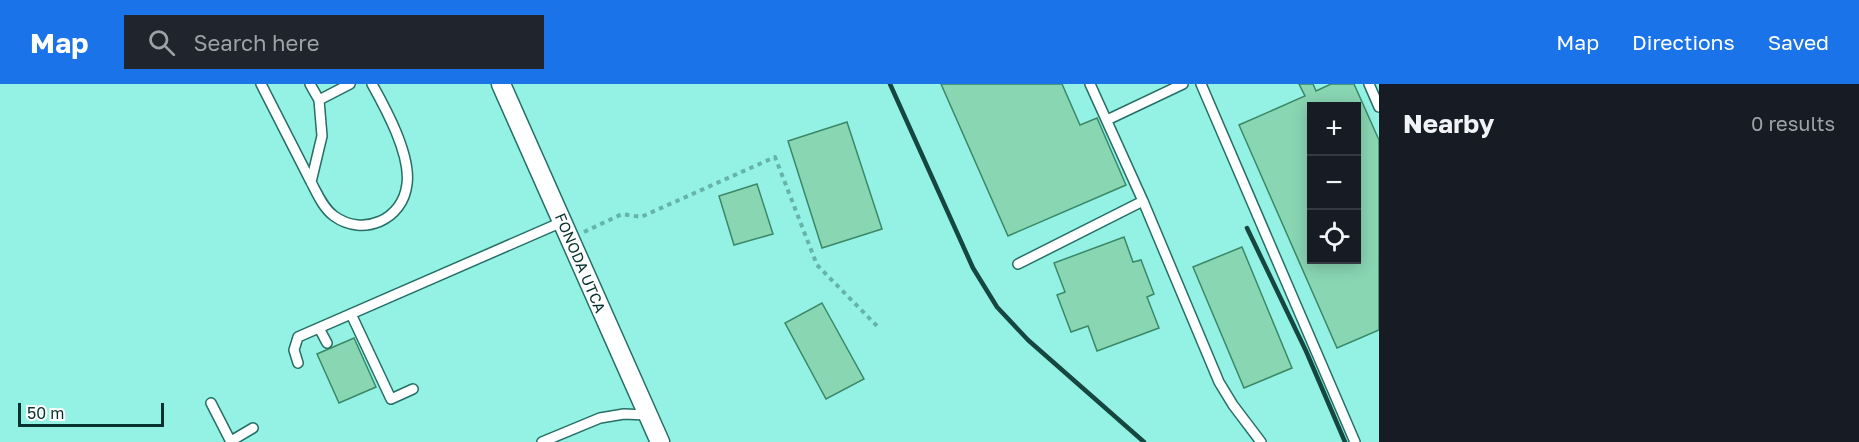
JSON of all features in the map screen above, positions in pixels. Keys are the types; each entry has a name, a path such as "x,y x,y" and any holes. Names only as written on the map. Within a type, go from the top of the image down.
{"street":[{"name":"FONODA UTCA","path":"501,84 660,442"}],"lane":[{"path":"261,84 324,206 334,216 360,225 378,224 392,215 402,201 408,183 405,163 393,123 372,84"},
{"path":"310,84 319,100 322,136 310,182"},
{"path":"319,100 350,84"},
{"path":"1090,84 1220,382 1233,405 1261,442"},
{"path":"1107,120 1183,84"},
{"path":"1201,84 1355,442"},
{"path":"1369,84 1379,107"},
{"path":"1018,264 1143,201"},
{"path":"298,363 294,350 298,337 562,222"},
{"path":"351,314 391,399 413,388"},
{"path":"319,328 327,343"},
{"path":"211,403 231,442 253,428"},
{"path":"542,442 600,418 624,414 647,415"}],"path":[{"path":"591,228 622,214 641,217 775,157 818,265 878,326"}],"building":[{"path":"941,84 1062,84 1080,125 1097,118 1126,185 1008,236"},
{"path":"1299,84 1313,84 1316,91 1331,84 1354,84 1379,140 1379,330 1337,348 1239,125 1305,96"},
{"path":"847,122 882,229 822,248 788,141"},
{"path":"757,184 773,234 734,245 719,196"},
{"path":"1124,237 1133,262 1141,260 1154,294 1147,297 1159,328 1097,351 1088,326 1071,332 1057,295 1065,292 1054,263"},
{"path":"1242,247 1292,368 1244,388 1193,267"},
{"path":"822,303 864,379 826,399 785,323"},
{"path":"354,338 376,387 339,403 317,354"}],"railway":[{"path":"890,84 973,268 997,307 1028,340 1144,442"},
{"path":"1247,228 1306,351 1345,442"}]}
